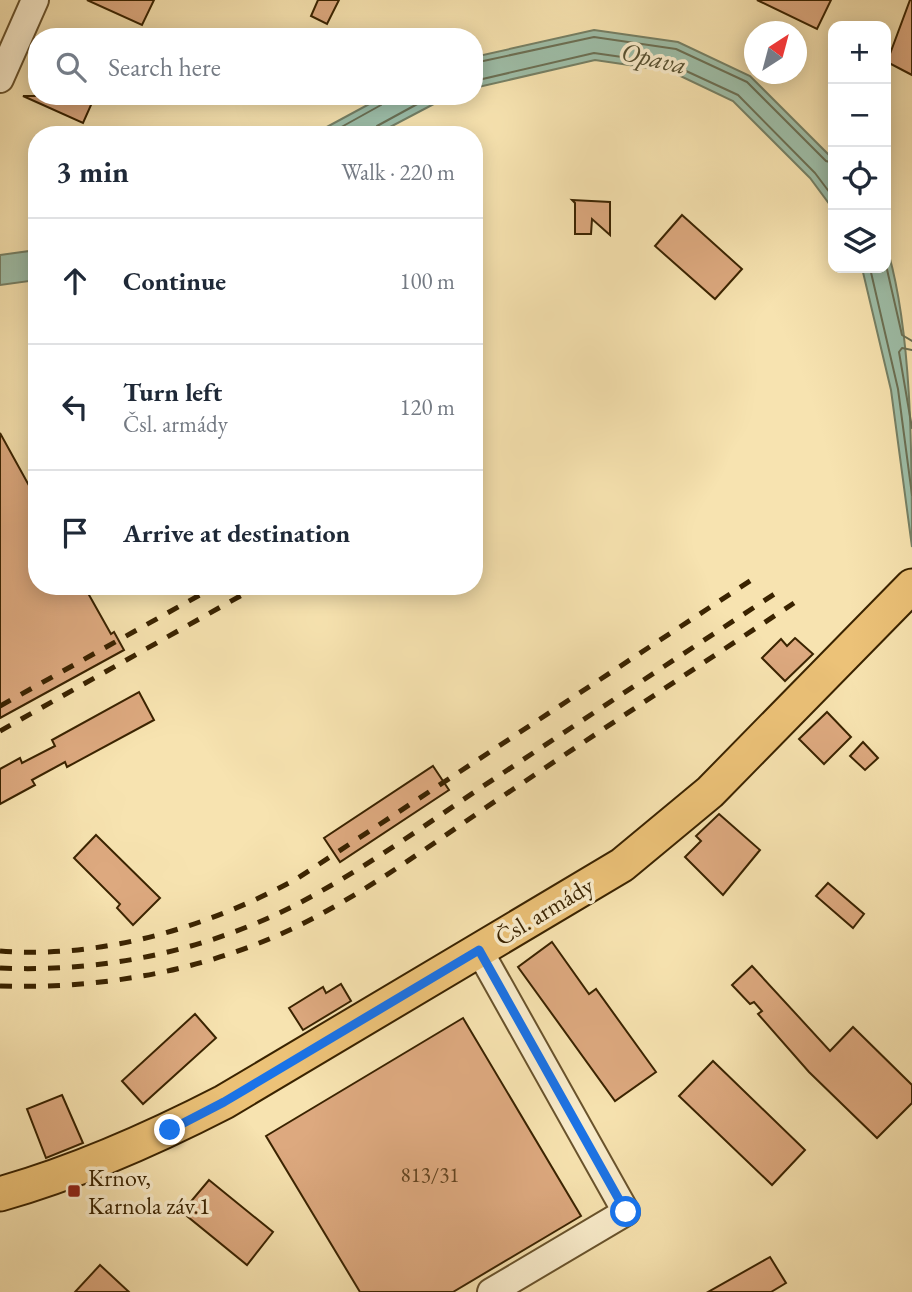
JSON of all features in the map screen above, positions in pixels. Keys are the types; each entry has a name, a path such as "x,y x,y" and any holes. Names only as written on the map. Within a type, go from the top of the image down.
{"main road":[{"name":"Čsl. armády","path":"0,1194 72,1171 170,1130 235,1095 622,864 710,792 912,586"}],"street":[{"path":"0,79 35,0"},
{"path":"479,950 626,1212 531,1282 491,1292"}],"water":[{"name":"Opava","path":"594,30 678,42 744,73 744,84 758,84 828,154 828,202 810,178 733,101 670,71 595,60 483,86 483,55"},
{"path":"367,105 432,105 392,126 329,126"},
{"path":"28,251 28,281 0,285 0,255"},
{"path":"891,263 901,314 909,393 912,547 891,390 863,273 891,273"}],"building":[{"path":"87,0 154,0 142,25"},
{"path":"318,0 339,0 327,24 311,16"},
{"path":"757,0 831,0 817,29 807,24 807,21 800,21"},
{"path":"912,0 912,75 891,64 891,51"},
{"path":"43,105 91,105 83,123"},
{"path":"572,200 610,202 610,235 592,219 591,234 575,234 575,203"},
{"path":"682,215 742,269 715,299 655,246"},
{"path":"0,433 28,484 28,595 89,595 111,634 114,632 124,650 0,718"},
{"path":"795,638 813,654 785,681 762,658 781,639 787,646"},
{"path":"139,692 154,720 67,767 65,762 32,780 35,785 0,804 0,769 20,758 22,763 55,746 52,740"},
{"path":"827,712 851,737 824,764 799,739"},
{"path":"863,742 878,758 865,770 850,756"},
{"path":"433,766 449,790 340,862 324,838"},
{"path":"719,814 760,850 723,895 685,857 701,841 696,836"},
{"path":"96,835 160,898 133,925 117,908 120,904 74,858"},
{"path":"828,883 864,914 853,928 816,896"},
{"path":"552,942 589,994 596,989 656,1072 615,1101 518,967"},
{"path":"752,966 830,1051 853,1027 912,1085 912,1103 877,1138 809,1072 758,1014 762,1011 754,1002 750,1004 732,985"},
{"path":"341,984 351,1001 303,1030 289,1008 323,987 326,993"},
{"path":"195,1014 216,1038 143,1104 122,1081"},
{"path":"463,1018 581,1216 453,1292 360,1292 266,1136"},
{"path":"713,1061 805,1150 772,1185 679,1096"},
{"path":"62,1095 83,1143 46,1158 27,1109"},
{"path":"209,1180 273,1232 247,1265 182,1212"},
{"path":"770,1257 786,1283 771,1292 708,1292"},
{"path":"100,1265 129,1292 75,1292"}],"railway":[{"path":"0,951 78,950 116,944 192,925 264,896 298,878 759,575"},
{"path":"0,968 82,966 123,961 203,942 279,913 388,850 782,589"},
{"path":"0,706 200,595"},
{"path":"0,731 242,595"},
{"path":"0,986 73,985 144,976 215,959 283,933 343,902 400,866 794,603"}],"place":[{"name":"Krnov, Karnola záv.1","path":"74,1191"}],"route":[{"path":"170,1130 224,1102 479,950 626,1212"}]}
